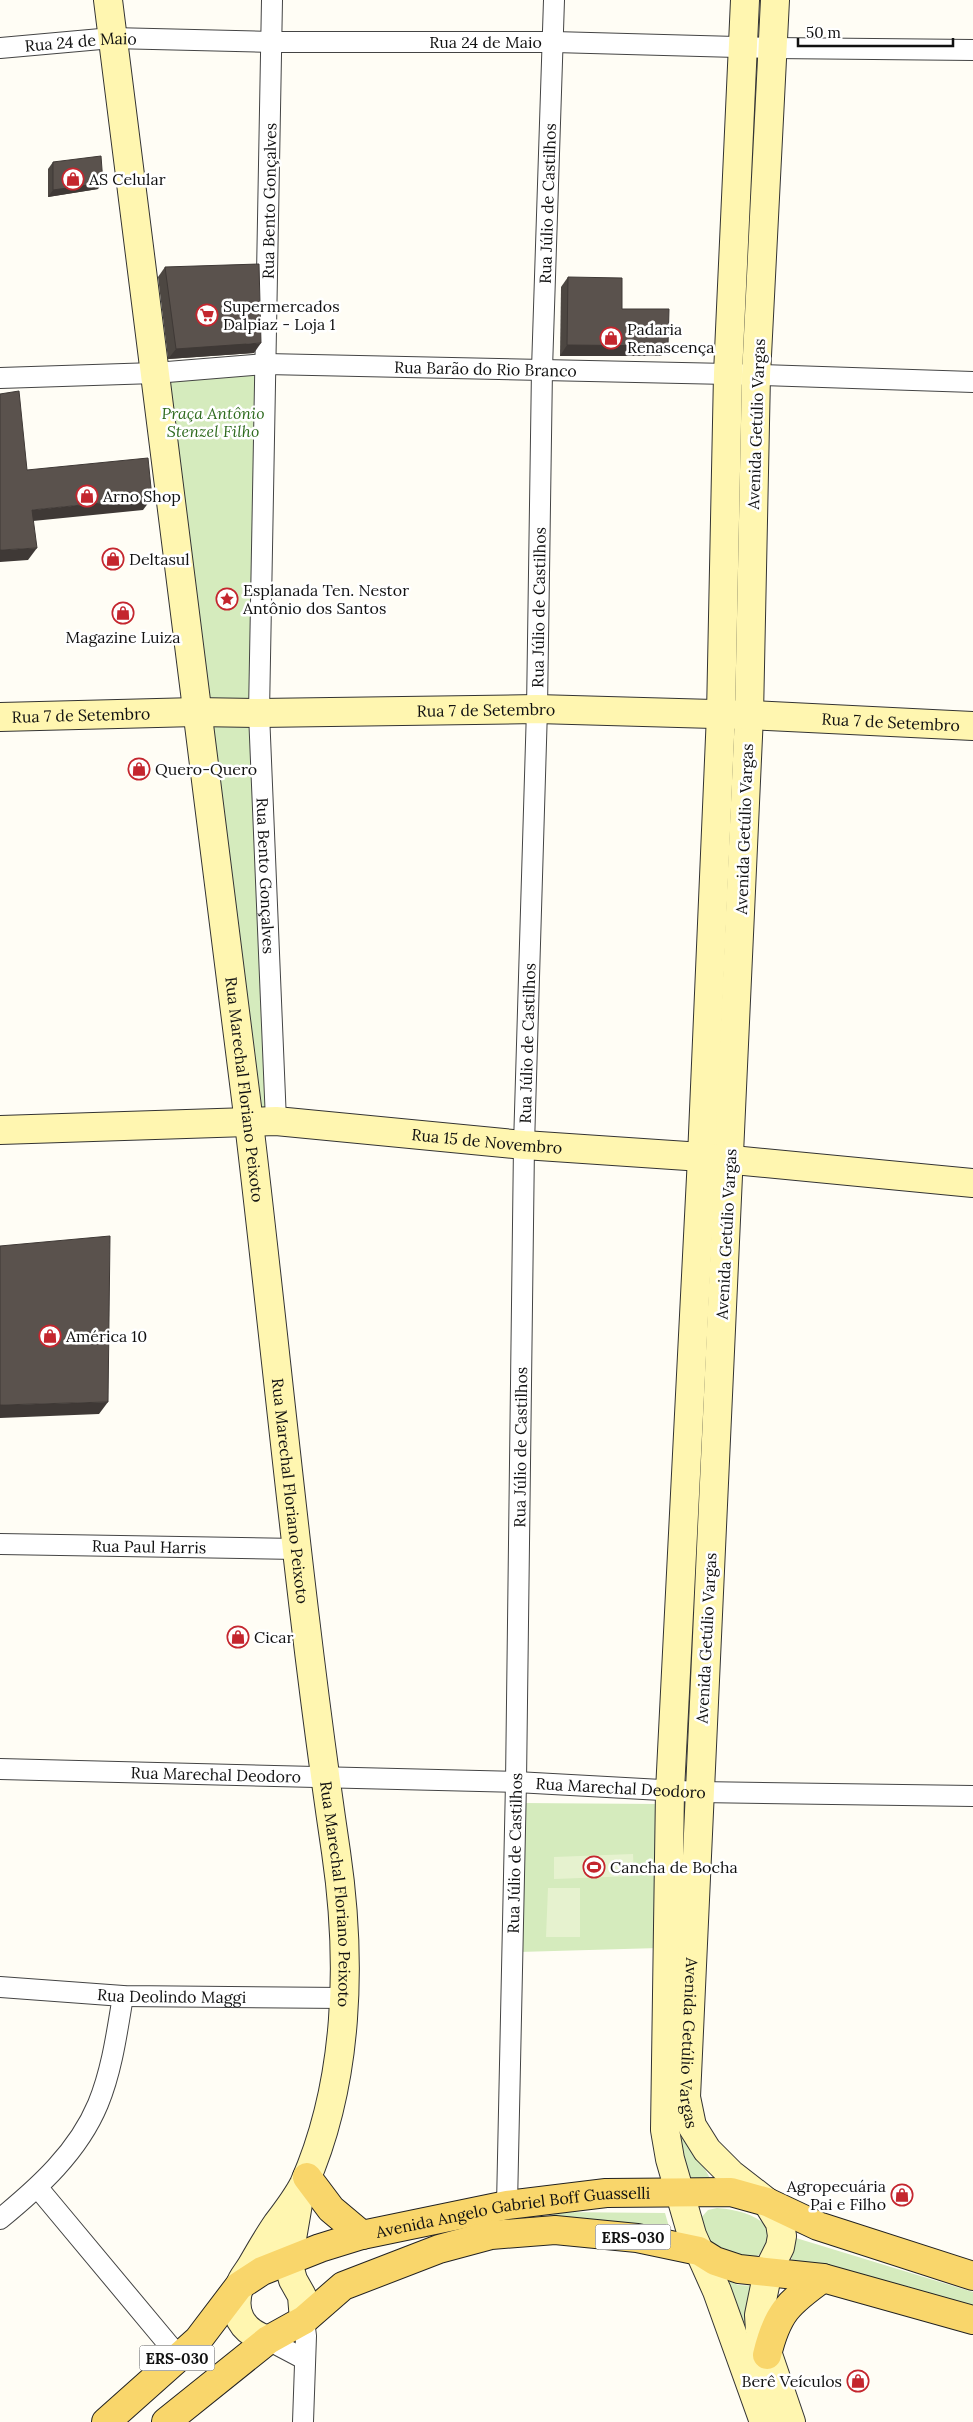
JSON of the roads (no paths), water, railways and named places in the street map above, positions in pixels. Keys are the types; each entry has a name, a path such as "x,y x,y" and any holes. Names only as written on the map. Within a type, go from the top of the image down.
{"main road":[{"name":"Rua Marechal Floriano Peixoto","path":"108,0 249,1122 324,1777 342,1899 344,1998 335,2078 323,2131 303,2185"},
{"name":"Avenida Getúlio Vargas","path":"746,0 728,374 721,714 702,1157 670,1791 678,2006 686,2097 692,2126 707,2150 731,2174 767,2202 780,2223 782,2236 780,2247 768,2271 759,2315 760,2331 767,2355 791,2422"},
{"name":"Avenida Getúlio Vargas","path":"764,2422 723,2308 687,2219 670,2159 665,2130 698,1792 730,1160 749,716 756,375 775,0"},
{"path":"736,210 765,210"},
{"path":"726,474 754,473"},
{"name":"Rua 7 de Setembro","path":"0,717 196,712 259,713 537,709 721,714 973,726"},
{"name":"Rua 15 de Novembro","path":"0,1130 276,1121 524,1145 702,1157 973,1183"},
{"path":"685,1503 712,1503"},
{"path":"675,1692 703,1693"},
{"path":"303,2185 362,2235"},
{"path":"303,2185 288,2262 293,2280 302,2296 304,2320"},
{"path":"268,2340 256,2336 245,2329 238,2318 236,2305 239,2286 261,2247 303,2185"},
{"name":"Avenida Angelo Gabriel Boff Guasselli","path":"106,2422 198,2340 239,2286 262,2271 320,2248 362,2235 507,2205 606,2193 731,2192 767,2202 818,2226 973,2276"},
{"name":"Avenida Angelo Gabriel Boff Guasselli","path":"166,2422 268,2340 304,2320 343,2286 439,2249 491,2235 555,2230 637,2238 699,2251 715,2261 739,2269 823,2278 973,2320"},
{"path":"767,2355 777,2325 787,2306 823,2278"}],"street":[{"name":"Rua Bento Gonçalves","path":"272,0 259,713 276,1121"},
{"name":"Rua Júlio de Castilhos","path":"507,2205 516,1782 524,1145 537,709 542,369 554,0"},
{"name":"Rua 24 de Maio","path":"0,48 112,38 272,42 554,42 774,48 973,50"},
{"name":"Rua Barão do Rio Branco","path":"0,378 155,373 266,364 542,369 973,382"},
{"name":"Rua Paul Harris","path":"0,1544 297,1549"},
{"name":"Rua Marechal Deodoro","path":"0,1769 516,1782 698,1792 973,1796"},
{"name":"Rua Deolindo Maggi","path":"0,1988 123,1996 344,1998"},
{"path":"0,2219 38,2188 71,2150 98,2104 107,2075 123,1996"},
{"path":"38,2188 179,2356"},
{"path":"303,2422 306,2336 304,2320"},
{"path":"268,2340 304,2359"}],"place":[{"name":"AS Celular","path":"73,179"},
{"name":"Supermercados Dalpiaz - Loja 1","path":"207,315"},
{"name":"Padaria Renascença","path":"611,338"},
{"name":"Arno Shop","path":"87,496"},
{"name":"Deltasul","path":"113,559"},
{"name":"Esplanada Ten. Nestor Antônio dos Santos","path":"227,599"},
{"name":"Magazine Luiza","path":"123,613"},
{"name":"Quero-Quero","path":"139,769"},
{"name":"América 10","path":"50,1336"},
{"name":"Cicar","path":"238,1637"},
{"name":"Cancha de Bocha","path":"594,1867"},
{"name":"Agropecuária Pai e Filho","path":"902,2195"},
{"name":"Berê Veículos","path":"858,2381"}],"park label":[{"name":"Praça Antônio Stenzel Filho","path":"213,422"}]}
